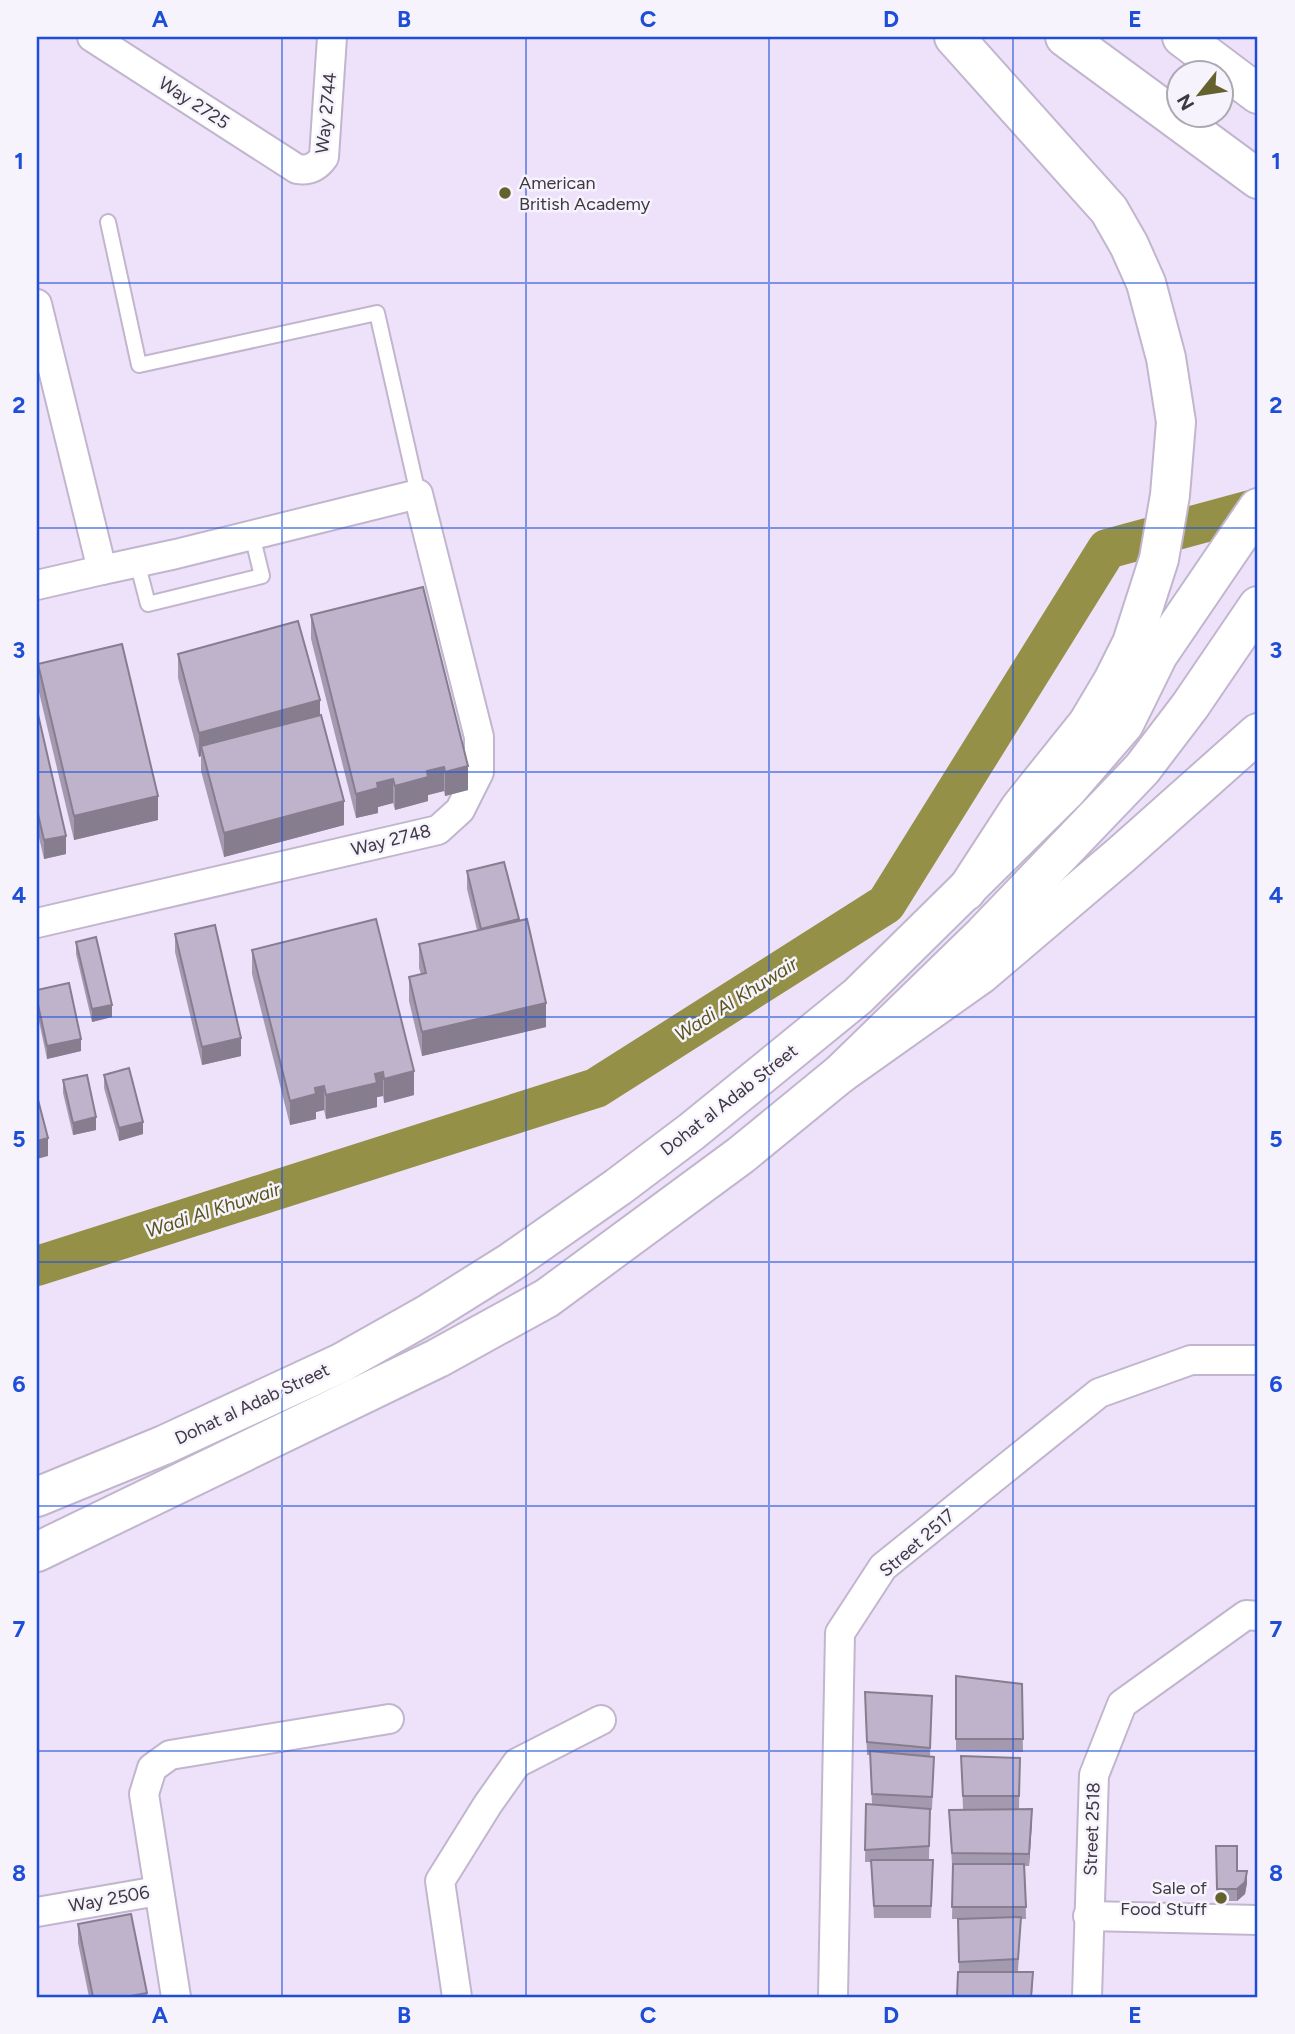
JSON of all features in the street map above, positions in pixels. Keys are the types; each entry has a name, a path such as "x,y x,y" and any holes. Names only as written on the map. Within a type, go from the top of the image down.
{"main road":[{"path":"954,37 1109,210 1129,244 1146,282 1166,358 1175,422 1170,495 1159,559 1132,642 1088,723 1020,808 966,891"},
{"path":"1065,37 1258,179"},
{"path":"1182,37 1258,94"},
{"name":"Dohat al Adab Street","path":"37,1497 164,1445 341,1363 428,1314 511,1262 670,1148 771,1068 858,996 1066,791 1124,724 1158,655 1258,508"},
{"path":"840,1074 984,934 1142,768 1190,706 1258,606"},
{"path":"37,1552 426,1364 547,1298 741,1155 840,1074 981,974 1258,733"}],"street":[{"name":"Way 2725","path":"92,37 297,169"},
{"name":"Way 2744","path":"297,169 316,167 324,157 332,37"},
{"path":"37,304 102,570"},
{"path":"37,585 418,495"},
{"name":"Way 2748","path":"37,923 438,830 460,810 479,772 479,737 418,495"},
{"name":"Street 2517","path":"832,1997 840,1633 883,1567 1099,1394 1191,1360 1258,1360"},
{"name":"Street 2518","path":"1087,1997 1094,1775 1122,1704 1246,1615 1258,1616"},
{"path":"158,1891 144,1794 152,1768 170,1755 389,1718"},
{"path":"457,1997 440,1881 517,1763 601,1720"},
{"name":"Way 2506","path":"37,1912 158,1891 176,1997"},
{"path":"1088,1916 1258,1920"}],"lane":[{"path":"108,222 139,365 377,313 418,495"},
{"path":"137,562 148,604 262,576 252,536"}],"building":[{"path":"423,587 468,766 445,772 444,767 427,771 428,777 395,786 393,779 377,783 378,788 356,794 311,615"},
{"path":"298,621 320,700 199,733 178,654"},
{"path":"122,644 158,796 74,816 38,664"},
{"path":"37,710 66,836 44,840 37,810"},
{"path":"321,715 344,801 224,833 201,746"},
{"path":"504,862 519,919 481,929 467,871"},
{"path":"376,919 414,1071 384,1079 383,1072 375,1074 377,1083 326,1095 324,1086 315,1088 316,1094 290,1101 252,950"},
{"path":"527,919 546,1003 422,1032 409,977 426,973 419,944"},
{"path":"215,925 241,1038 202,1047 175,934"},
{"path":"96,937 112,1005 92,1009 76,942"},
{"path":"69,983 81,1039 47,1046 37,990"},
{"path":"129,1068 143,1122 119,1128 104,1075"},
{"path":"87,1075 96,1117 73,1123 63,1080"},
{"path":"37,1096 48,1138 37,1141"},
{"path":"956,1676 1022,1684 1023,1739 956,1739"},
{"path":"865,1692 932,1696 930,1748 867,1742"},
{"path":"870,1751 934,1757 932,1797 872,1794"},
{"path":"961,1756 1020,1758 1019,1796 963,1796"},
{"path":"866,1804 930,1809 929,1846 865,1850"},
{"path":"1032,1809 1029,1854 952,1853 949,1810"},
{"path":"1216,1846 1237,1846 1237,1871 1247,1871 1245,1882 1237,1889 1217,1889"},
{"path":"871,1860 933,1860 931,1906 874,1906"},
{"path":"953,1864 1024,1864 1026,1907 952,1907"},
{"path":"131,1914 147,1993 125,1997 93,1997 78,1924"},
{"path":"1021,1917 1018,1959 959,1962 958,1919"},
{"path":"958,1972 1033,1972 1031,1997 957,1997"}],"waterway":[{"name":"Wadi Al Khuwair","path":"37,1266 596,1088 886,904 1107,549 1258,508"}],"place":[{"name":"American British Academy","path":"505,193"},
{"name":"Sale of Food Stuff","path":"1221,1898"}]}
